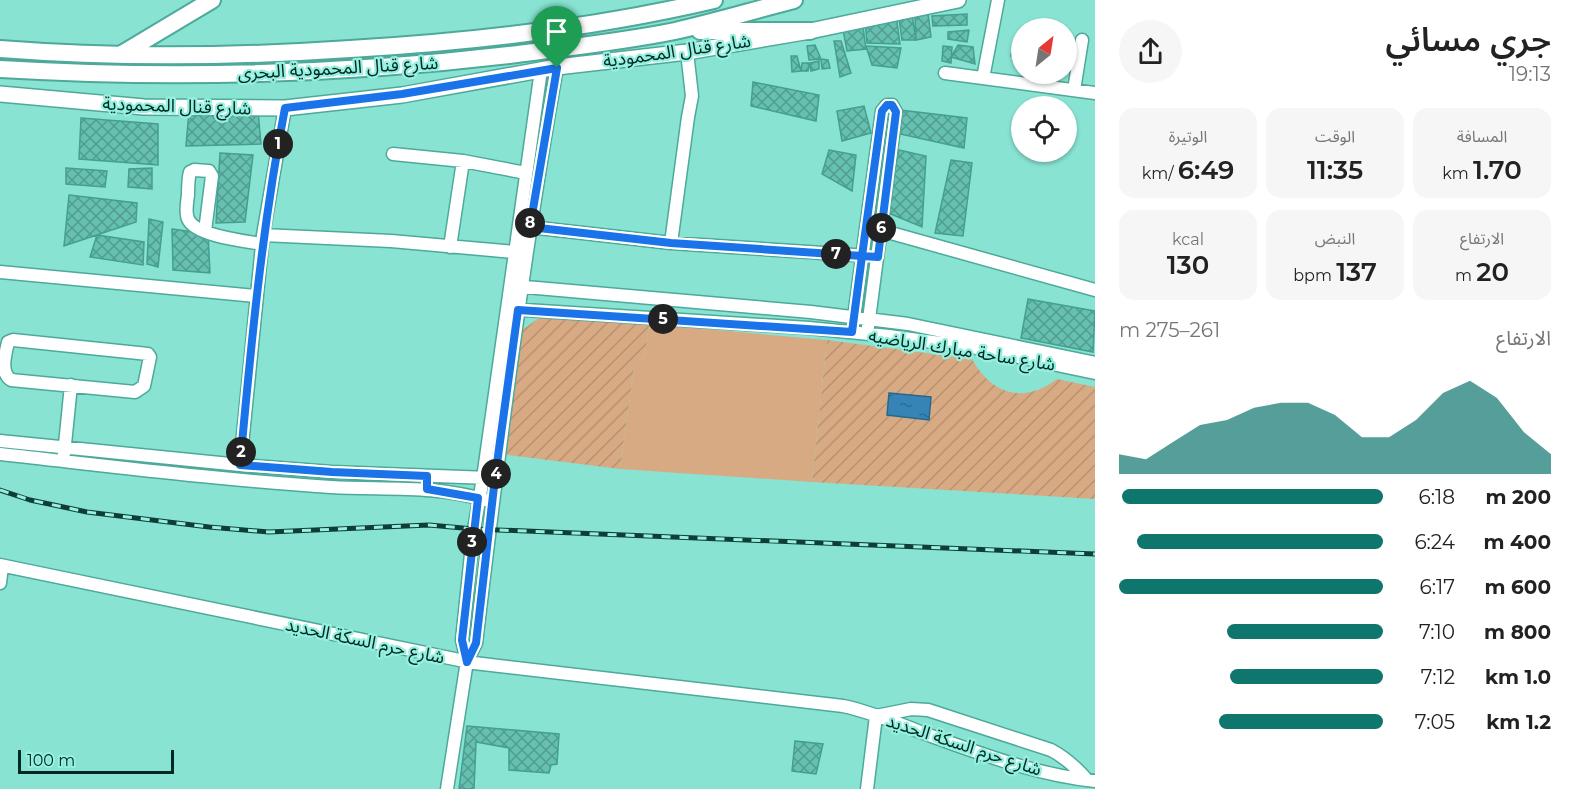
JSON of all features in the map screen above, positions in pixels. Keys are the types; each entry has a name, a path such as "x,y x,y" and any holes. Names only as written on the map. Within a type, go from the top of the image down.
{"main road":[{"path":"118,56 212,0"},
{"path":"655,14 680,0"},
{"name":"شارع قنال المحمودية البحرى","path":"0,49 118,56 283,54 403,46 655,14 714,0"},
{"path":"675,31 794,0"},
{"path":"675,31 810,31"},
{"name":"شارع قنال المحمودية البحرى","path":"0,69 172,75 322,71 460,61 545,51 675,31"}],"street":[{"name":"شارع قنال المحمودية","path":"0,94 144,107 285,108 402,94 541,70 687,52 810,31 958,0"},
{"path":"983,78 998,0"},
{"path":"1074,90 1082,40"},
{"path":"671,243 691,106 687,52"},
{"path":"515,286 514,252 531,167 557,68"},
{"path":"447,789 467,662 476,643 493,502 489,478 515,286 530,227 531,167 541,70"},
{"path":"945,73 1011,79"},
{"path":"1051,84 1095,93"},
{"path":"852,332 882,111 887,105 892,105 896,112 867,334"},
{"path":"240,465 263,240 285,108"},
{"path":"393,154 531,167"},
{"path":"450,247 463,161"},
{"path":"866,226 1095,290"},
{"path":"530,227 671,243 878,257"},
{"path":"205,231 222,237 263,240 392,241 514,252"},
{"path":"0,272 256,296"},
{"name":"شارع ساحة مبارك الرياضيه","path":"515,286 908,324 1095,363"},
{"name":"شارع ساحة مبارك الرياضيه","path":"512,310 852,332 977,348 1095,373"},
{"path":"18,340 146,353 150,357 144,386 138,391 71,385 11,380 5,377 2,370 8,342 18,340"},
{"path":"63,461 71,385"},
{"path":"0,441 332,472 489,478"},
{"path":"0,454 320,486 427,489 493,502"},
{"path":"427,476 427,489"},
{"path":"449,492 450,478"},
{"path":"467,662 462,640 478,498 489,478"},
{"path":"0,582 1,566"},
{"name":"شارع حرم السكة الحديد","path":"1,566 467,662 843,706 983,754 1071,779 1091,781"},
{"name":"شارع حرم السكة الحديد","path":"876,716 910,709 928,710 954,717 1051,750 1071,763 1091,781"},
{"path":"867,789 876,716"}],"shaded area":[{"path":"542,316 649,324 645,356 634,367 620,469 499,454 512,337"},
{"path":"649,324 827,340 812,482 620,469 634,367 645,356"},
{"path":"827,340 972,359 989,381 1010,392 1033,391 1057,379 1095,387 1095,499 812,482"}],"water":[{"path":"889,393 931,397 929,420 887,415"}],"building":[{"path":"928,13 931,37 916,40 915,17"},
{"path":"967,14 967,25 933,26 932,16"},
{"path":"896,15 900,44 867,43 865,21"},
{"path":"912,15 916,40 902,40 899,18"},
{"path":"863,27 866,49 847,51 843,30"},
{"path":"969,30 967,42 948,39 948,32"},
{"path":"834,41 841,41 851,73 840,77"},
{"path":"815,45 821,59 809,60 807,46"},
{"path":"958,45 973,47 975,64 951,57"},
{"path":"866,46 901,48 897,68 872,65"},
{"path":"943,46 952,47 951,63 942,61"},
{"path":"791,56 797,56 801,71 792,72"},
{"path":"821,59 828,60 830,68 822,69"},
{"path":"819,61 819,69 811,71 810,63"},
{"path":"802,63 810,63 808,71 801,71"},
{"path":"753,82 819,95 816,121 751,106"},
{"path":"864,106 871,133 842,141 837,111"},
{"path":"900,110 967,118 964,148 900,134"},
{"path":"189,111 258,111 261,144 186,146"},
{"path":"81,118 158,124 158,165 79,159"},
{"path":"829,150 856,155 852,191 822,174"},
{"path":"899,150 926,156 922,227 886,212"},
{"path":"220,153 253,155 245,222 216,223"},
{"path":"951,160 972,163 963,236 935,233"},
{"path":"66,168 107,171 105,187 66,184"},
{"path":"152,168 152,189 128,187 129,169"},
{"path":"69,195 137,203 136,222 64,246"},
{"path":"149,219 163,222 158,267 147,264"},
{"path":"172,229 208,234 210,273 173,270"},
{"path":"97,235 144,242 143,265 90,257"},
{"path":"1028,299 1095,311 1093,352 1021,338"},
{"path":"467,726 559,734 557,764 551,765 549,773 509,770 509,748 476,742 474,789 459,789"},
{"path":"795,741 823,744 816,774 792,771"}],"railway":[{"path":"0,490 30,500 87,512 269,532 429,525 474,529 1095,554"}],"route":[{"path":"557,68 363,100 285,108 263,235 240,465 427,476 427,489 478,498 462,640 467,662 476,643 518,310 852,332 862,256 878,257 896,112 892,105 887,105 882,111 862,256 671,243 530,227 557,68"}]}
